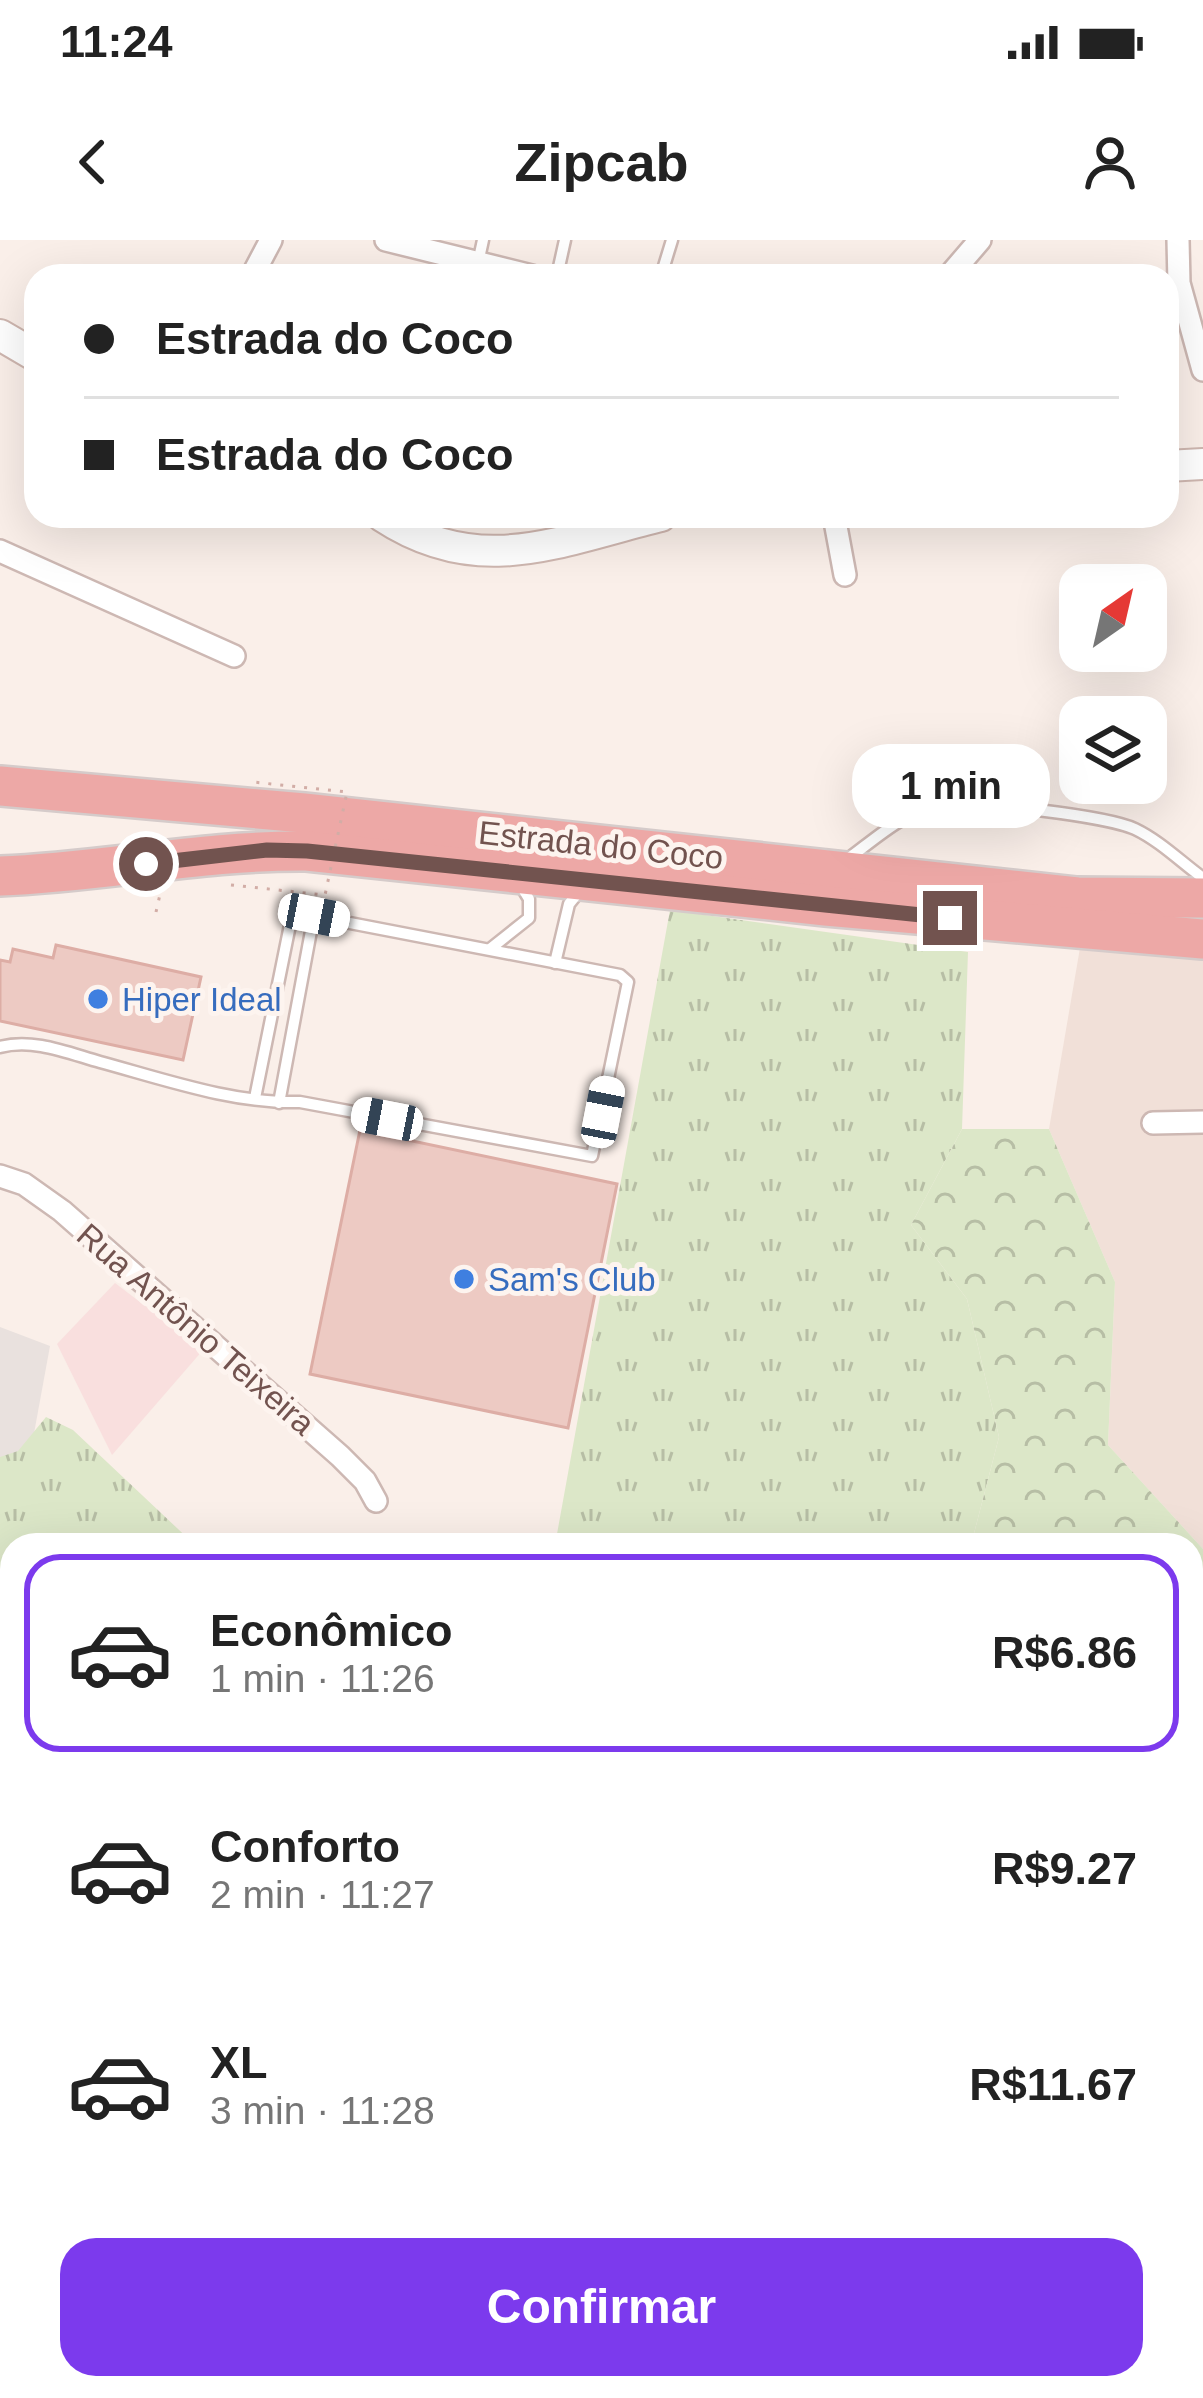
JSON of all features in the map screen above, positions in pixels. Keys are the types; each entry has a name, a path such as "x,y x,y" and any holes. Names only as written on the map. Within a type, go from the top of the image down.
{"highway":[{"name":"Estrada do Coco","path":"0,786 328,815 1077,897 1203,898"},
{"name":"Estrada do Coco","path":"0,876 267,850 1203,939"}],"street":[{"path":"386,240 482,264"},
{"path":"960,264 980,240"},
{"path":"1179,283 1203,370"},
{"path":"403,528 426,541 486,553 517,552 613,528"},
{"path":"836,528 845,575"},
{"path":"0,550 234,656"},
{"path":"1153,1124 1203,1122"},
{"name":"Rua Antônio Teixeira","path":"0,1176 24,1184 62,1211 355,1470 376,1501"}],"lane":[{"path":"478,263 483,240"},
{"path":"832,870 915,814 940,805 974,805 1111,820 1138,830 1203,878"},
{"path":"489,950 529,918 529,899 514,873"},
{"path":"555,962 569,904 589,881"},
{"path":"279,1103 314,915"},
{"path":"0,1047 28,1044 255,1098 279,1103 300,1102 592,1156 628,982 620,975 555,962 314,915 294,916 255,1098"},
{"path":"284,959 304,963"},
{"path":"275,1002 296,1006"},
{"path":"266,1046 288,1050"}],"path":[{"path":"231,885 325,895 347,792 253,782"},
{"path":"157,912 162,889"}],"shaded area":[{"path":"1081,942 1203,948 1203,1533 1188,1533 1108,1445 1115,1282 1049,1129"},
{"path":"115,1283 203,1350 112,1455 57,1344"},
{"path":"0,1327 50,1346 16,1533 0,1533"}],"green space":[{"path":"670,910 968,952 962,1129 911,1225 967,1299 999,1437 974,1533 557,1533"},
{"path":"962,1129 1049,1129 1115,1282 1108,1445 1188,1533 974,1533 999,1437 967,1299 911,1225"},
{"path":"46,1417 73,1430 182,1533 0,1533 0,1457 18,1451"}],"building":[{"name":"Hiper Ideal","path":"56,945 201,977 183,1060 0,1021 0,960 10,962 13,949 53,958"},
{"name":"Sam's Club","path":"360,1130 617,1184 568,1428 310,1374"}],"place":[{"name":"Hiper Ideal","path":"98,999"},
{"name":"Sam's Club","path":"464,1279"}],"route":[{"path":"146,864 267,850 307,851 950,918"}]}
